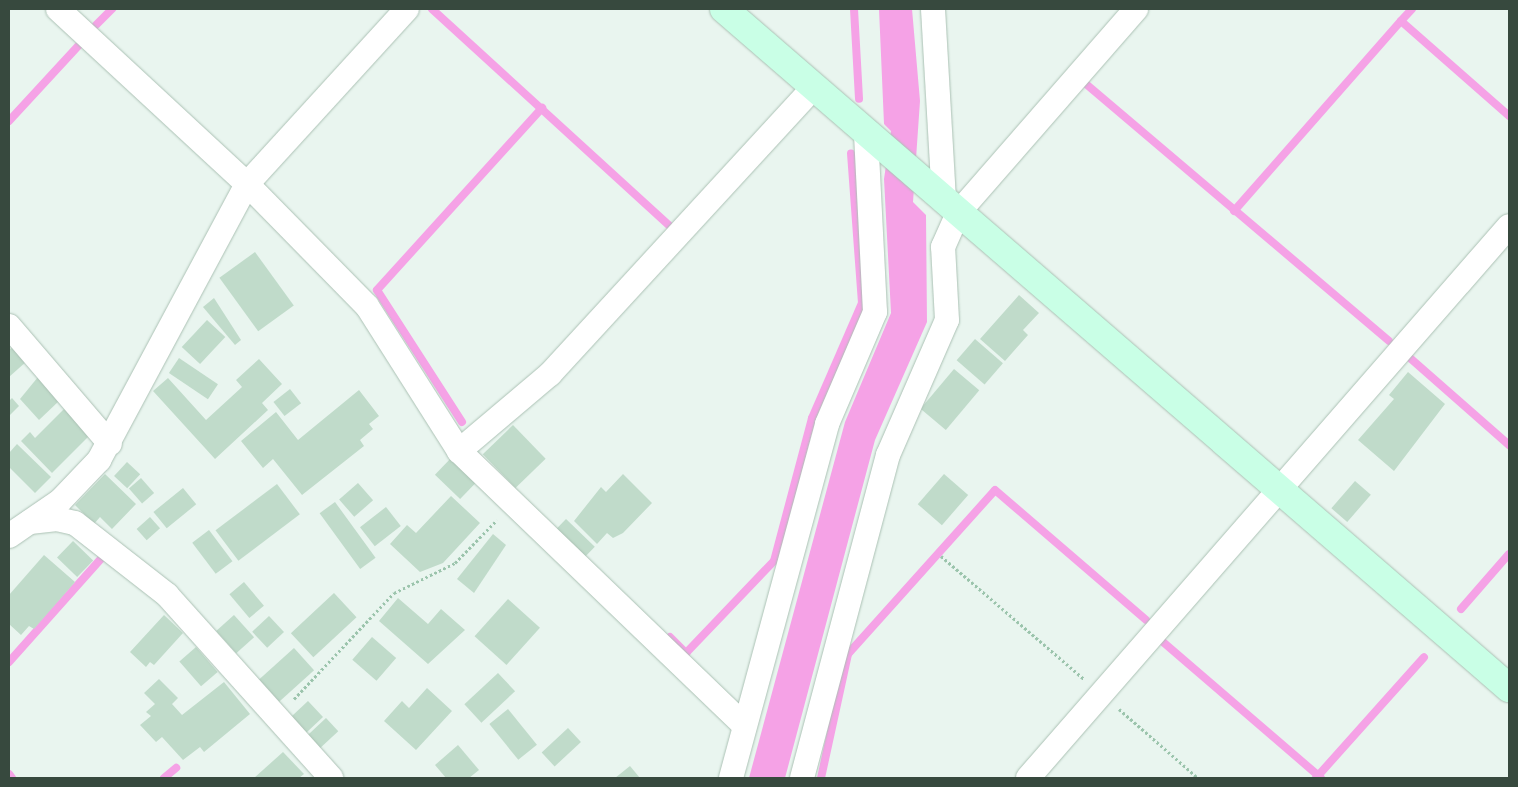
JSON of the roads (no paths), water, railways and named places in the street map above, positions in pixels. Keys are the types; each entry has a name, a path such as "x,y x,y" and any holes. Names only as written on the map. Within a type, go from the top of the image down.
{"street":[{"path":"58,9 248,184 367,306 459,451 743,724"},
{"path":"9,536 60,501 110,444 248,184 407,9"},
{"path":"724,9 1277,491 1509,688"},
{"path":"802,778 888,455 947,320 943,247 944,201 933,9"},
{"path":"944,201 1136,9"},
{"path":"459,451 550,374 814,87"},
{"path":"731,778 743,724 827,424 875,312 871,137"},
{"path":"1028,778 1509,226"},
{"path":"9,326 110,444"},
{"path":"28,522 57,519 75,523 107,544 167,595 276,714 331,778"}],"waterway":[{"path":"96,25 112,9"},
{"path":"432,9 673,229"},
{"path":"854,9 859,99"},
{"path":"1412,9 1401,21 1509,116"},
{"path":"1234,211 1401,21"},
{"path":"9,121 80,44"},
{"path":"1086,84 1389,341"},
{"path":"462,422 377,290 542,108"},
{"path":"670,637 686,653 774,561 812,418 862,303 851,153"},
{"path":"1410,358 1509,445"},
{"path":"821,778 848,654 995,490 1146,620"},
{"path":"9,662 106,553"},
{"path":"1461,609 1509,554"},
{"path":"1163,642 1321,778"},
{"path":"1316,778 1424,657"},
{"path":"164,778 176,768"},
{"path":"9,774 12,778"}]}
